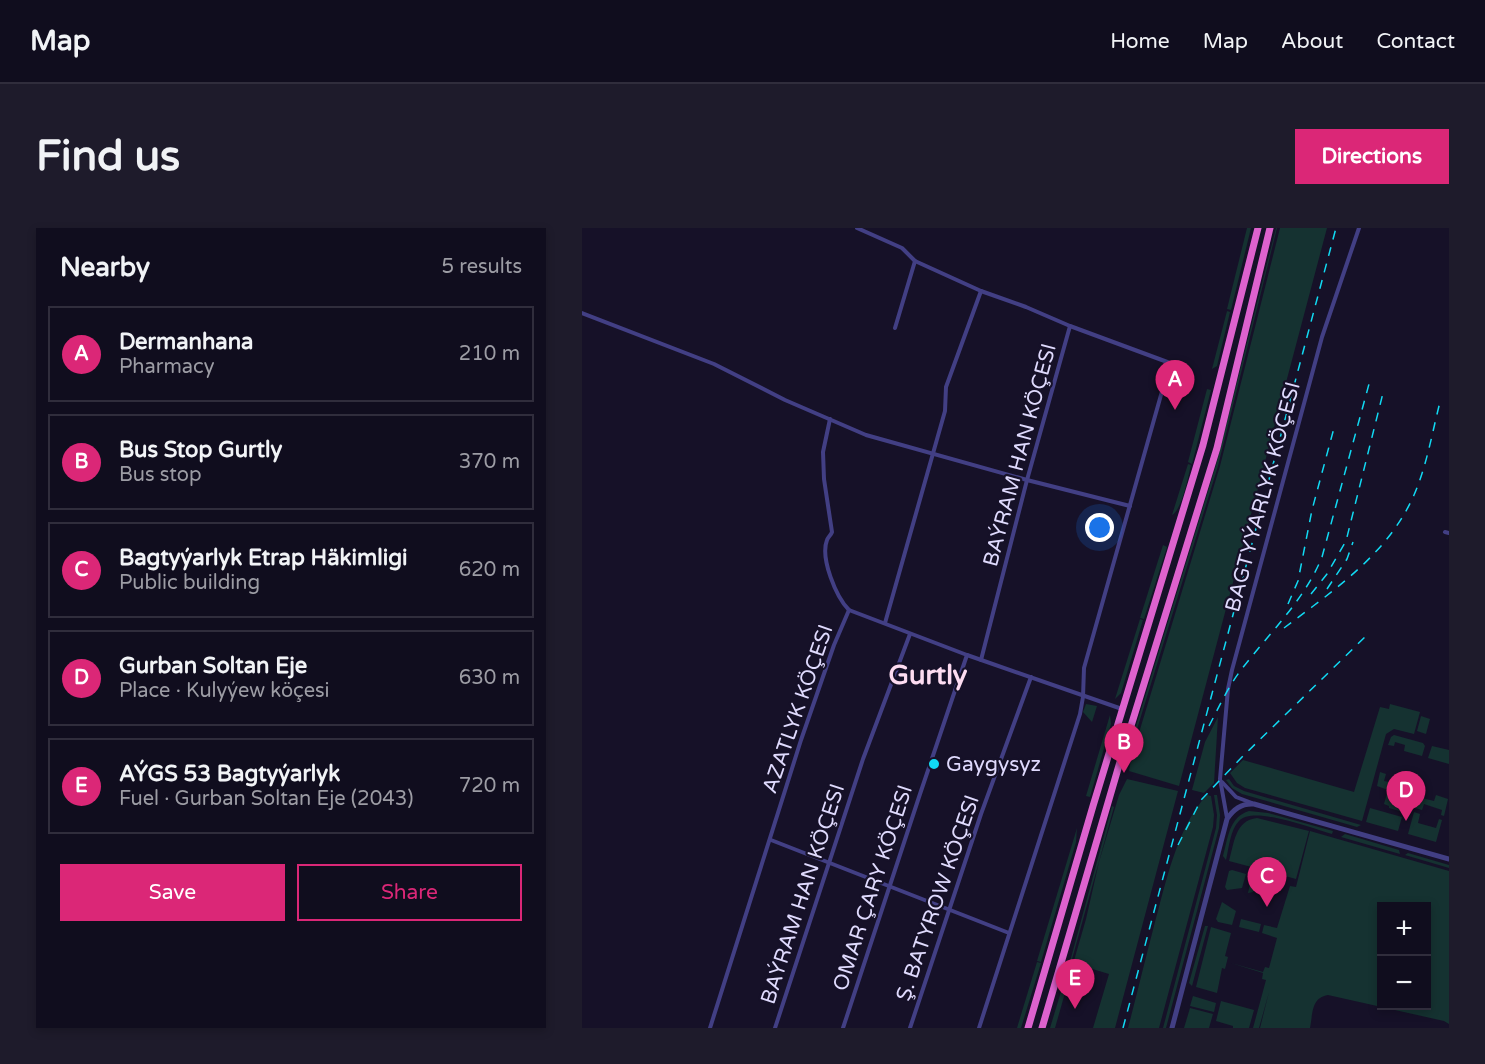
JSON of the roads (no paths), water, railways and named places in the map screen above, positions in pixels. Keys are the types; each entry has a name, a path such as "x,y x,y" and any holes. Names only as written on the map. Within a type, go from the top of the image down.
{"highway":[{"path":"1028,1028 1203,445 1258,228"},
{"path":"1042,1028 1122,755 1217,448 1270,228"},
{"path":"1254,243 1266,245"}],"street":[{"path":"857,228 902,248 915,261 981,291 1070,326"},
{"name":"BAGTYÝARLYK KÖÇESI","path":"1227,819 1220,779 1228,689 1322,337 1359,228"},
{"path":"895,328 915,261"},
{"path":"885,623 945,411 946,387 981,291"},
{"path":"582,313 714,364 785,400 880,440 1130,506 1084,668 1080,714 979,1028"},
{"name":"BAÝRAM HAN KÖÇESI","path":"981,660 1027,480 1070,326 1170,363 1130,506"},
{"path":"830,419 823,452 824,479 832,532 827,539 825,552 838,597 849,610"},
{"name":"AZATLYK KÖÇESI","path":"710,1028 805,730 834,645 849,610 967,656 1122,709"},
{"name":"BAÝRAM HAN KÖÇESI","path":"775,1028 863,759 910,634"},
{"name":"OMAR ÇARY KÖÇESI","path":"843,1028 967,656"},
{"name":"Ş. BATYROW KÖÇESI","path":"910,1028 981,814 1031,677"},
{"path":"1220,779 1233,795 1254,804"},
{"path":"1172,1028 1227,819 1239,807 1248,803 1254,804 1449,859"},
{"path":"771,840 1009,933"}],"railway":[{"path":"1123,1028 1336,228"},
{"path":"1209,726 1236,677 1286,616 1315,573 1322,557 1369,384"},
{"path":"1311,594 1327,574 1346,541 1384,389"},
{"path":"1284,628 1340,585 1375,553 1390,535 1403,516 1419,484 1440,402"},
{"path":"1288,604 1298,581 1312,510 1334,428"},
{"path":"1327,589 1347,559 1353,542"},
{"path":"1178,845 1201,800 1365,637"}],"place":[{"name":"Dermanhana","path":"1175,410"},
{"name":"Gaygysyz","path":"934,764"},
{"name":"Bus Stop Gurtly","path":"1124,773"},
{"name":"Gurban Soltan Eje","path":"1406,821"},
{"name":"Bagtyýarlyk Etrap Häkimligi","path":"1267,907"},
{"name":"AÝGS 53 Bagtyýarlyk","path":"1075,1009"}],"district":[{"name":"Gurtly","path":"928,675"}]}
